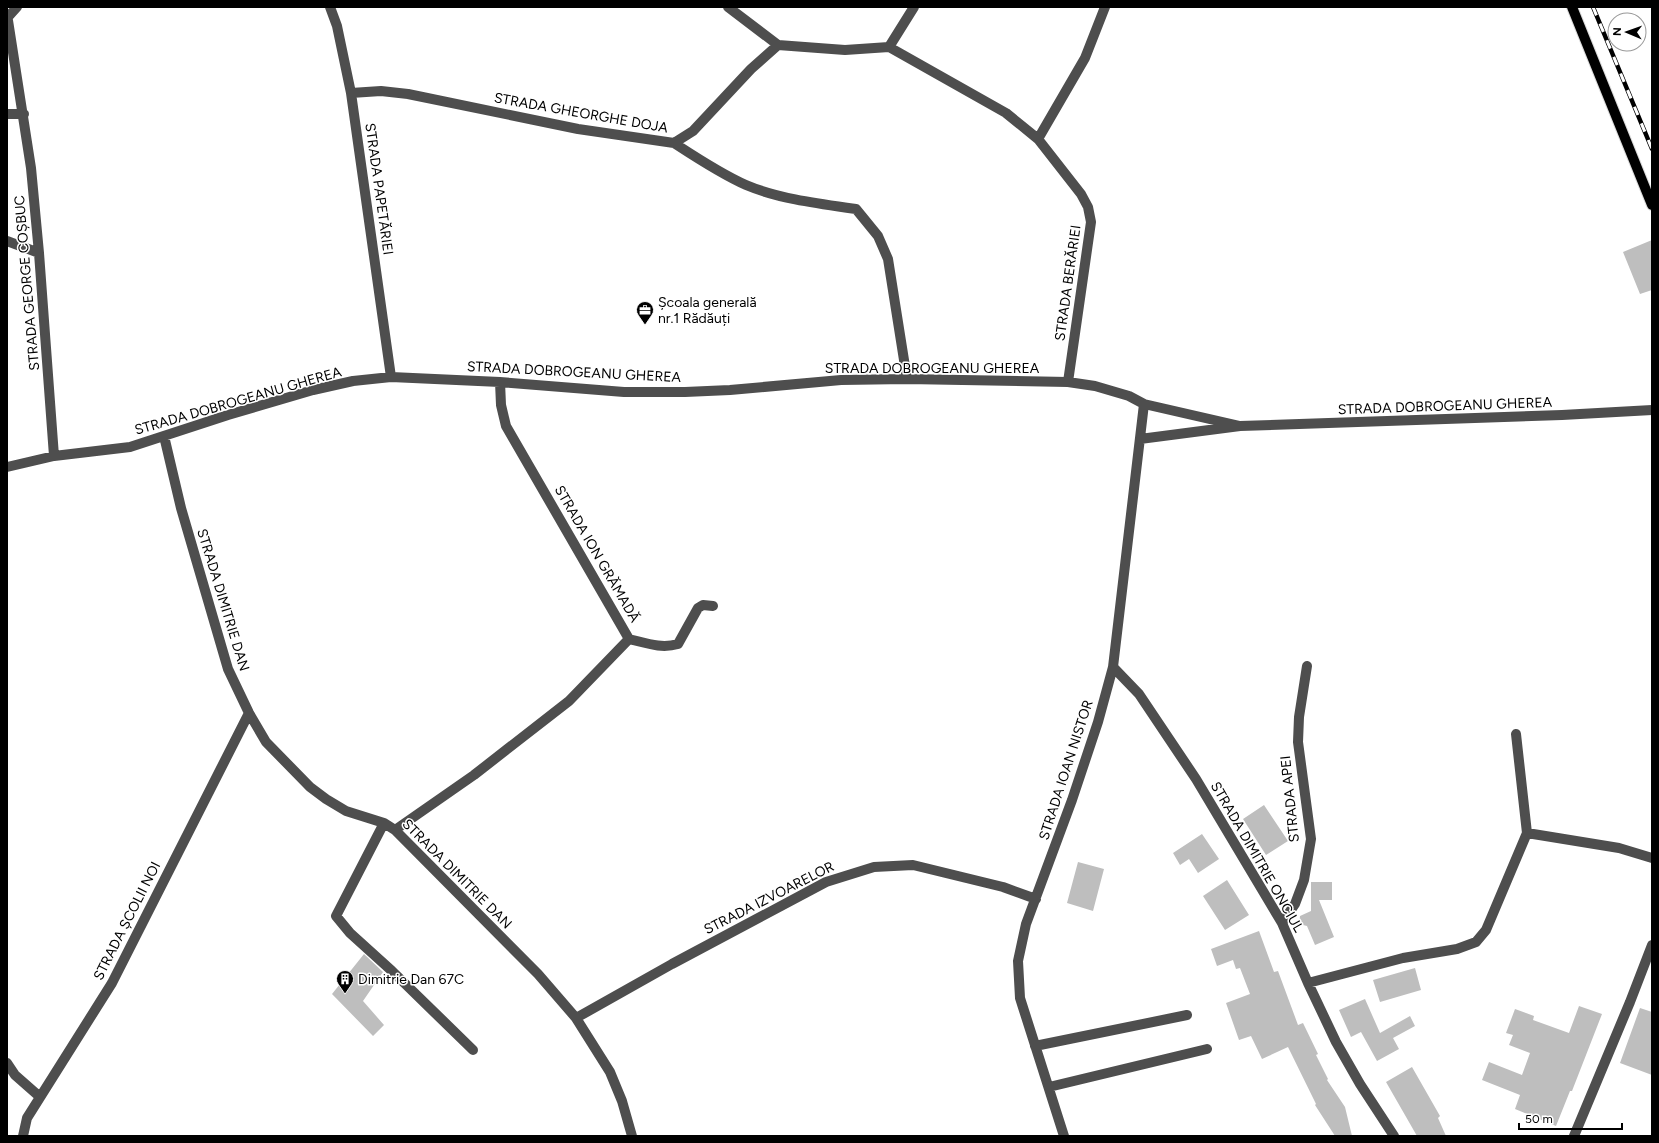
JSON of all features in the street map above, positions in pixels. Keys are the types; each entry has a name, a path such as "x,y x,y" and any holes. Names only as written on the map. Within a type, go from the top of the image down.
{"main road":[{"path":"1572,7 1652,205"}],"street":[{"path":"8,15 17,7"},
{"name":"STRADA PAPETĂRIEI","path":"330,7 338,26 351,93 391,377"},
{"path":"728,7 778,45 845,50 889,47 914,7"},
{"path":"1038,139 1085,58 1106,7"},
{"name":"STRADA GEORGE COȘBUC","path":"8,15 31,168 39,253 54,456"},
{"name":"STRADA GHEORGHE DOJA","path":"351,93 381,91 408,94 578,129 674,143 693,131 751,69 778,45"},
{"name":"STRADA BERĂRIEI","path":"889,47 1006,113 1038,139 1081,194 1088,207 1091,222 1068,382"},
{"path":"7,114 24,114"},
{"path":"674,143 702,161 746,185 770,193 796,199 856,209 878,236 888,259 907,379"},
{"path":"7,241 39,253"},
{"name":"STRADA DOBROGEANU GHEREA","path":"7,467 54,456 130,447 228,415 313,390 353,382 391,377 500,382 624,392 730,390 841,380 907,379 1068,382 1095,386 1129,396 1144,404 1240,426"},
{"name":"STRADA ION GRĂMADĂ","path":"395,830 474,775 568,701 630,639 506,426 501,405 500,382"},
{"name":"STRADA IOAN NISTOR","path":"1064,1136 1020,998 1018,961 1026,924 1098,722 1113,667 1144,404"},
{"name":"STRADA DOBROGEANU GHEREA","path":"1140,439 1240,426 1562,415 1652,410"},
{"name":"STRADA DIMITRIE DAN","path":"164,436 180,508 228,669 249,713 266,742 310,787 326,799 346,811 384,823 395,830 538,974 576,1018 610,1072 622,1101 632,1136"},
{"path":"630,639 654,646 670,646 678,644 698,608 703,605 713,606"},
{"name":"STRADA APEI","path":"1282,923 1295,904 1304,880 1311,839 1298,742 1299,717 1307,666"},
{"name":"STRADA DIMITRIE ONCIUL","path":"1113,667 1139,694 1184,760 1282,923 1308,984 1336,1042 1360,1084 1394,1136"},
{"name":"STRADA ȘCOLII NOI","path":"23,1136 27,1118 112,983 249,713"},
{"path":"1308,984 1403,958 1458,949 1476,942 1486,930 1527,833 1516,734"},
{"path":"384,823 336,916 350,933 392,971 473,1050"},
{"path":"1527,833 1619,848 1652,858"},
{"name":"STRADA IZVOARELOR","path":"576,1018 678,961 826,882 868,869 913,865 1003,887 1036,899"},
{"path":"1574,1136 1652,945"},
{"path":"1035,1046 1187,1015"},
{"path":"1049,1087 1207,1049"},
{"path":"7,1063 15,1075 40,1097"}],"building":[{"path":"1652,240 1652,290 1640,294 1623,252"},
{"path":"1264,805 1288,841 1266,855 1243,819"},
{"path":"1202,834 1219,859 1198,873 1189,859 1180,865 1173,853"},
{"path":"1078,862 1104,869 1093,911 1067,903"},
{"path":"1227,880 1249,915 1225,930 1203,896"},
{"path":"1311,882 1332,882 1332,900 1319,900 1334,937 1315,945 1307,926 1299,924 1300,916 1311,911"},
{"path":"1259,931 1274,972 1278,971 1298,1025 1303,1023 1318,1054 1316,1055 1328,1079 1327,1080 1345,1107 1352,1136 1335,1136 1315,1105 1316,1104 1288,1047 1262,1059 1251,1036 1239,1040 1226,1003 1250,994 1240,968 1236,969 1233,960 1217,966 1211,949"},
{"name":"Dimitrie Dan 67C","path":"364,954 383,972 363,1001 384,1025 373,1036 332,994"},
{"path":"1415,968 1421,990 1380,1002 1373,980"},
{"path":"1365,999 1380,1033 1410,1016 1415,1026 1393,1038 1399,1049 1377,1061 1361,1032 1351,1037 1339,1010"},
{"path":"1579,1006 1602,1014 1572,1091 1570,1091 1556,1126 1515,1109 1520,1095 1482,1080 1489,1062 1522,1075 1530,1053 1509,1045 1513,1035 1506,1033 1515,1009 1534,1016 1533,1020 1569,1033"},
{"path":"1640,1008 1652,1012 1652,1075 1620,1063"},
{"path":"1412,1067 1440,1116 1438,1118 1446,1136 1417,1136 1386,1082"}],"railway":[{"path":"1593,7 1652,149"}],"place":[{"name":"Școala generală nr.1 Rădăuți","path":"645,325"},
{"name":"Dimitrie Dan 67C","path":"345,994"}]}
